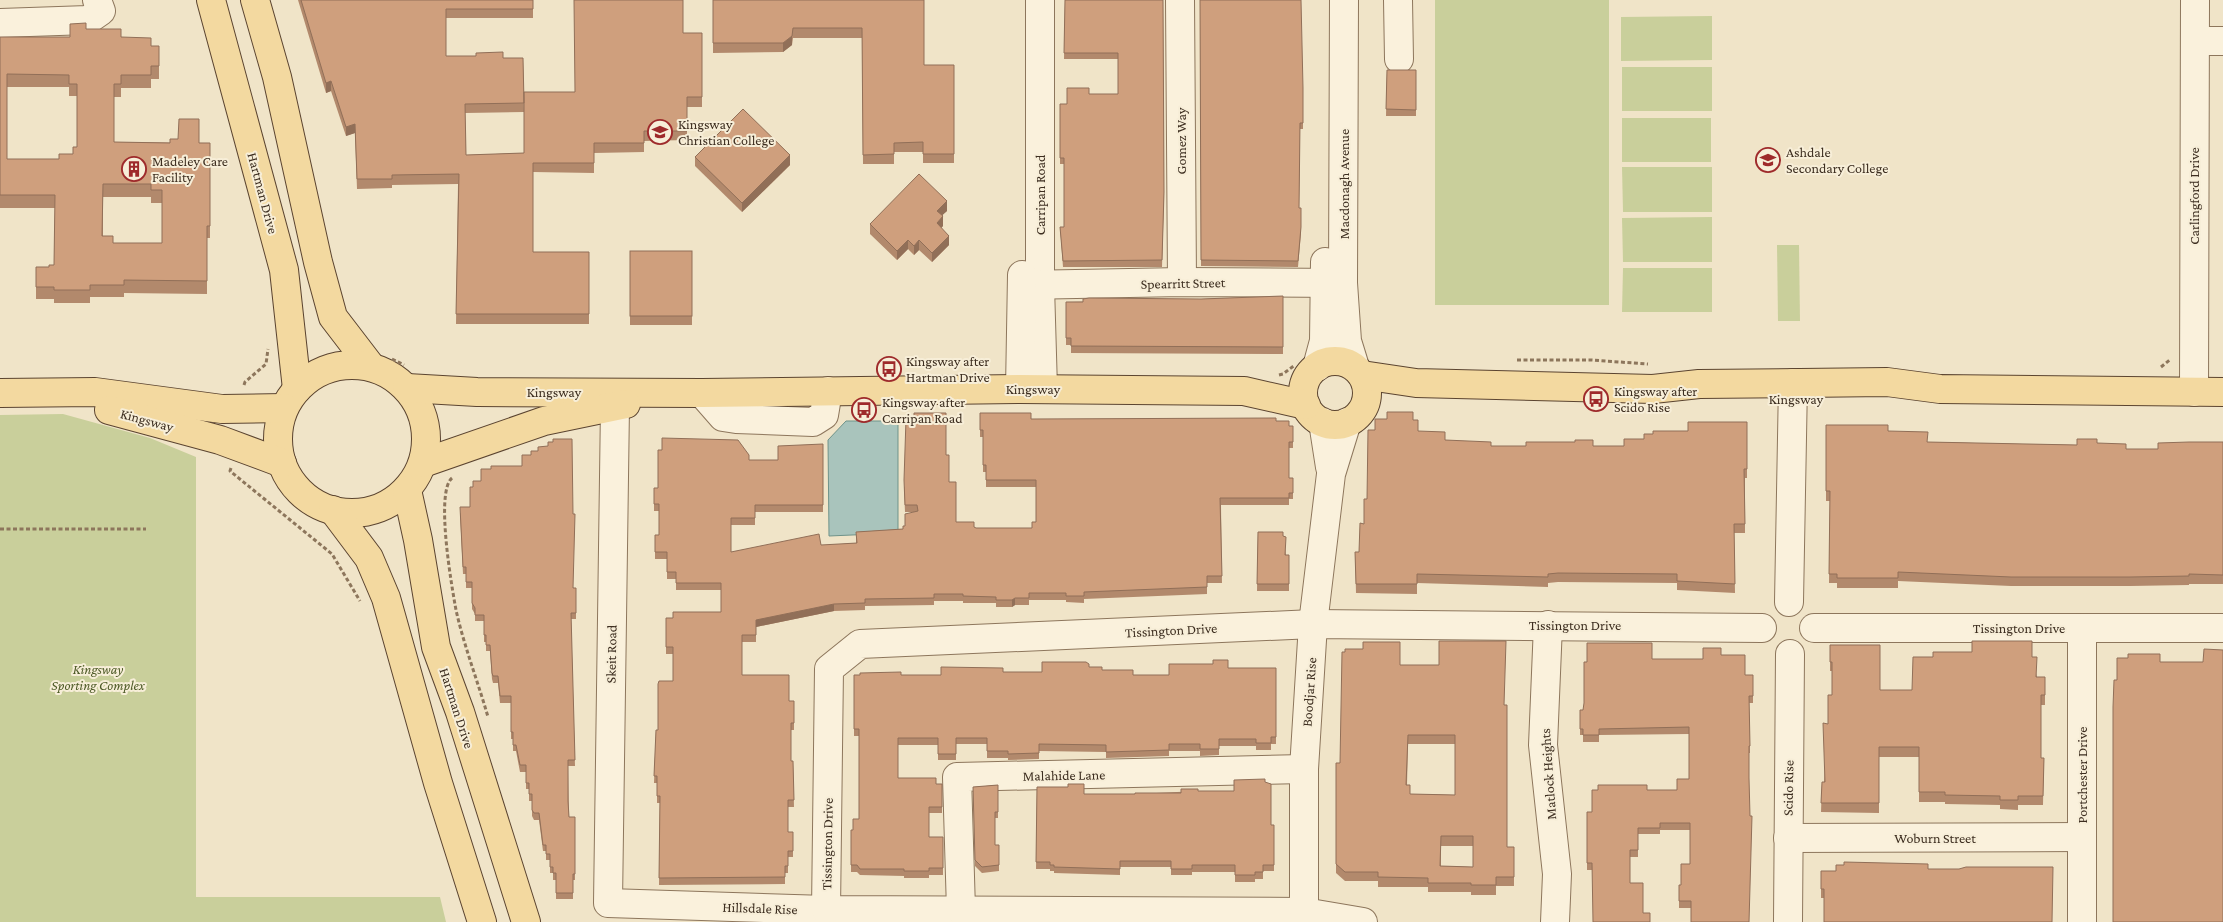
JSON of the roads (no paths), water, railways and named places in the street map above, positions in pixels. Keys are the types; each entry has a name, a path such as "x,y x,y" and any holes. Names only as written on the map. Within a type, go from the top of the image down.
{"main road":[{"name":"Hartman Drive","path":"211,0 284,270 291,398"},
{"path":"255,0 277,77 318,262 333,317 379,361 397,379 408,378 420,406 426,429 426,451 423,463 407,490 372,510 359,513 333,510 322,506 301,493 293,484 282,463 278,435 291,398 310,377 326,369 342,365 379,361"},
{"name":"Kingsway","path":"1244,391 1336,361 1346,362 1358,371 1416,383 1653,389 1699,384 1792,391 1887,382 1940,389 2223,392"},
{"path":"1298,374 1304,390 1335,414 1367,395 1366,384 1358,371"},
{"name":"Kingsway","path":"408,378 477,392 702,393 1031,389 1244,391 1335,414 1416,383"},
{"name":"Kingsway","path":"0,393 95,392 222,409 291,398"},
{"name":"Kingsway","path":"38,393 146,419 220,440 282,463"},
{"name":"Kingsway","path":"423,463 544,421 615,406 702,393"},
{"name":"Hartman Drive","path":"407,490 418,540 436,647 460,712 526,922"},
{"path":"333,510 367,556 386,598 438,783 482,922"}],"street":[{"path":"0,23 88,20 101,11 98,0"},
{"name":"Carripan Road","path":"1022,0 1031,159 1031,389"},
{"name":"Carripan Road","path":"1031,159 1040,0"},
{"name":"Gomez Way","path":"1180,0 1182,282"},
{"name":"Macdonagh Avenue","path":"1326,0 1334,283 1347,341 1358,371"},
{"name":"Macdonagh Avenue","path":"1298,374 1324,341 1334,283 1344,0"},
{"path":"1398,0 1398,59"},
{"name":"Carlingford Drive","path":"2194,392 2195,0"},
{"path":"2195,40 2223,40"},
{"name":"Spearritt Street","path":"1031,285 1182,282 1334,283"},
{"path":"1789,602 1792,391"},
{"name":"Skeit Road","path":"608,903 615,406"},
{"name":"Boodjar Rise","path":"1304,912 1304,768 1313,624 1331,474 1335,414"},
{"path":"1789,602 1799,604 1807,610 1812,618 1814,628 1812,637 1807,645 1799,651 1790,654 1782,653 1767,644 1762,628 1767,612 1780,603 1789,602"},
{"name":"Tissington Drive","path":"826,910 830,669 860,644 1313,624 1762,628"},
{"name":"Matlock Heights","path":"1548,625 1543,745 1556,874 1555,922"},
{"name":"Tissington Drive","path":"1814,628 2223,628"},
{"name":"Portchester Drive","path":"2082,628 2082,922"},
{"name":"Scido Rise","path":"1788,922 1790,654"},
{"name":"Malahide Lane","path":"962,910 957,777 1304,768"},
{"name":"Woburn Street","path":"1788,838 2082,837"},
{"name":"Hillsdale Rise","path":"608,903 826,910 1304,912 1362,922"}],"water":[{"path":"846,421 898,421 898,533 829,536 828,440"}],"place":[{"name":"Kingsway Christian College","path":"660,132"},
{"name":"Ashdale Secondary College","path":"1768,160"},
{"name":"Madeley Care Facility","path":"134,169"},
{"name":"Kingsway after Hartman Drive","path":"889,369"},
{"name":"Kingsway after Scido Rise","path":"1596,399"},
{"name":"Kingsway after Carripan Road","path":"864,410"}],"park label":[{"name":"Kingsway Sporting Complex","path":"98,678"}]}
